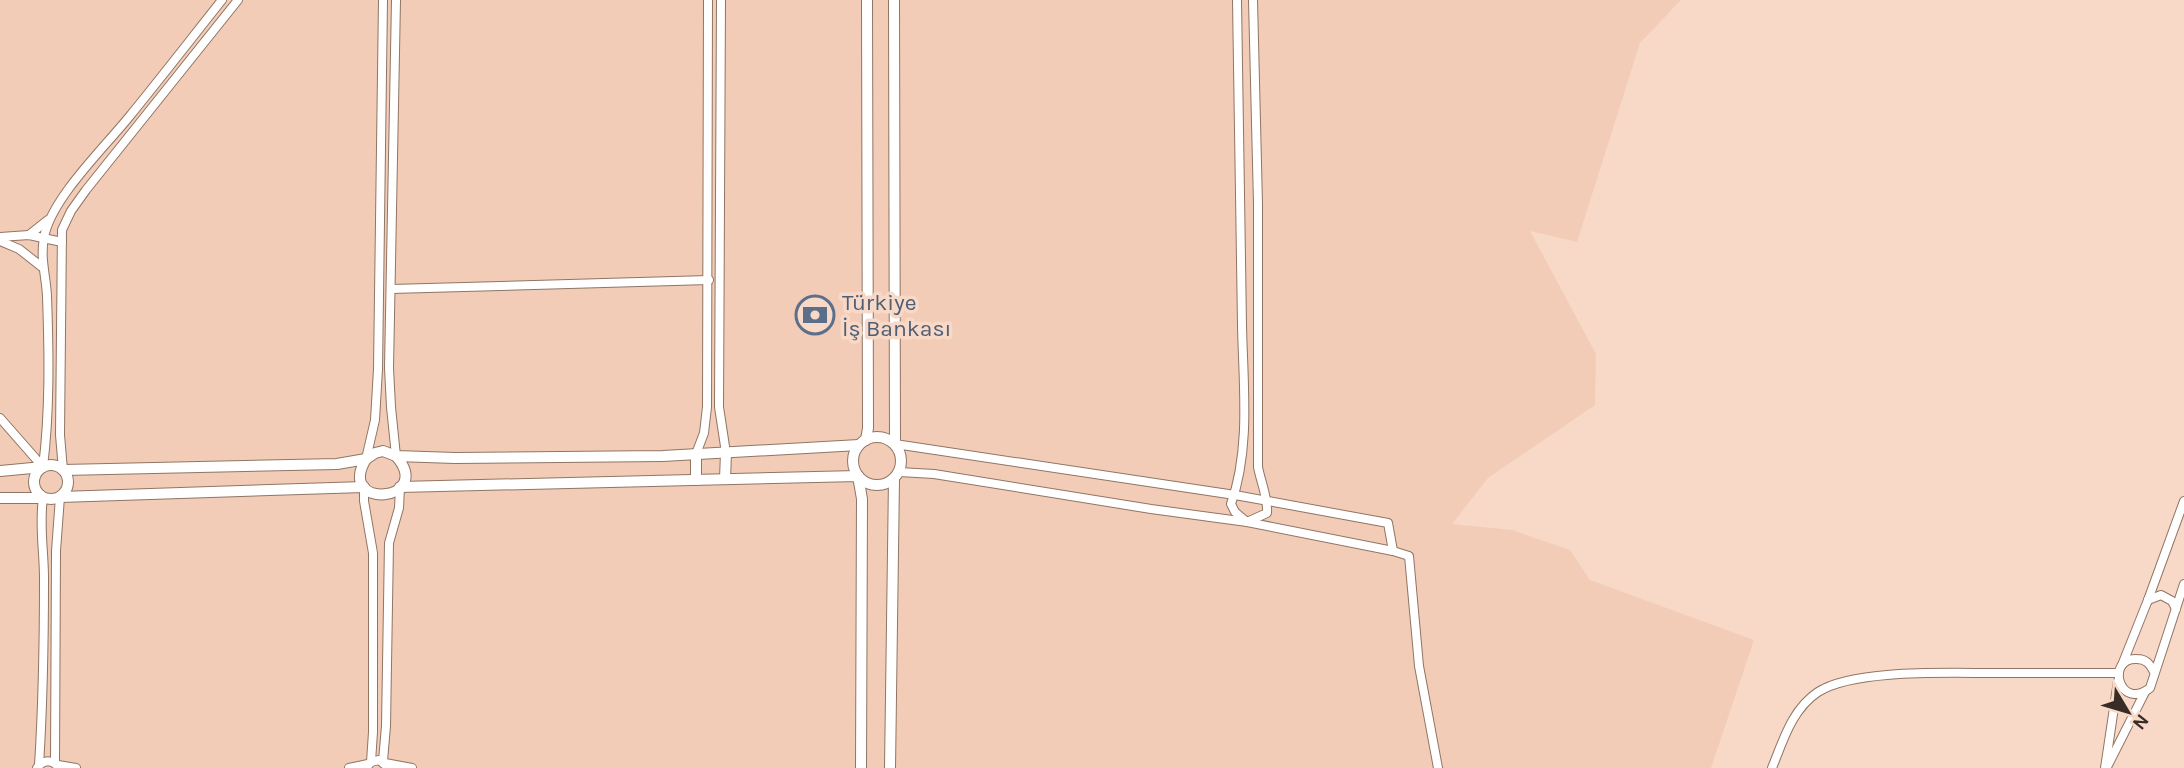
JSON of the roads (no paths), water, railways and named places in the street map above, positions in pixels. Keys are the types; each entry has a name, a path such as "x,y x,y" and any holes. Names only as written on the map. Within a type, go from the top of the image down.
{"street":[{"path":"29,235 48,220 78,177 222,0"},
{"path":"57,765 56,551 60,497 68,485 68,478 63,470 60,435 62,230 86,190 238,0"},
{"path":"368,765 373,732 373,553 360,470 366,459 375,420 378,369 383,0"},
{"path":"386,764 389,543 405,473 396,456 390,394 396,0"},
{"path":"696,480 696,454 704,433 707,407 708,0"},
{"path":"720,0 719,407 726,453 725,479"},
{"path":"861,768 862,499 853,461 868,428 867,0"},
{"path":"890,768 896,475 902,462 895,444 894,0"},
{"path":"1237,0 1242,204 1243,438 1240,479 1231,504 1235,512 1247,522"},
{"path":"1247,522 1267,513 1268,501 1258,467 1258,204 1253,0"},
{"path":"708,26 720,26"},
{"path":"707,168 720,168"},
{"path":"43,498 35,489 33,481 43,467 47,435 47,293 42,267 43,239 48,220"},
{"path":"0,239 29,235 62,242"},
{"path":"0,239 19,249 42,267"},
{"path":"391,289 707,282 719,271"},
{"path":"0,418 43,467"},
{"path":"0,471 54,465 63,470 337,464 366,459 383,451 396,456 455,458 726,453 862,443 877,437 895,444 1235,495 1388,523 1393,551"},
{"path":"0,498 52,500 60,497 364,487 383,496 400,487 858,476 868,484 876,485 896,475 934,474 1247,522 1409,556 1419,666 1438,768"},
{"path":"38,767 43,721 44,574 40,516 43,498"},
{"path":"2106,768 2119,673 2184,501"},
{"path":"2106,768 2145,692 2153,683 2154,672 2184,584"},
{"path":"2148,600 2161,595 2172,601 2176,609"},
{"path":"2145,692 2128,692 2120,684 2119,673 2130,660 2142,659 2154,672"},
{"path":"1772,768 1789,725 1802,705 1819,691 1852,679 1930,673 2119,673"},
{"path":"38,767 44,761 76,768"},
{"path":"349,768 386,764 412,768"}],"place":[{"name":"Türkiye İş Bankası","path":"815,315"}]}
